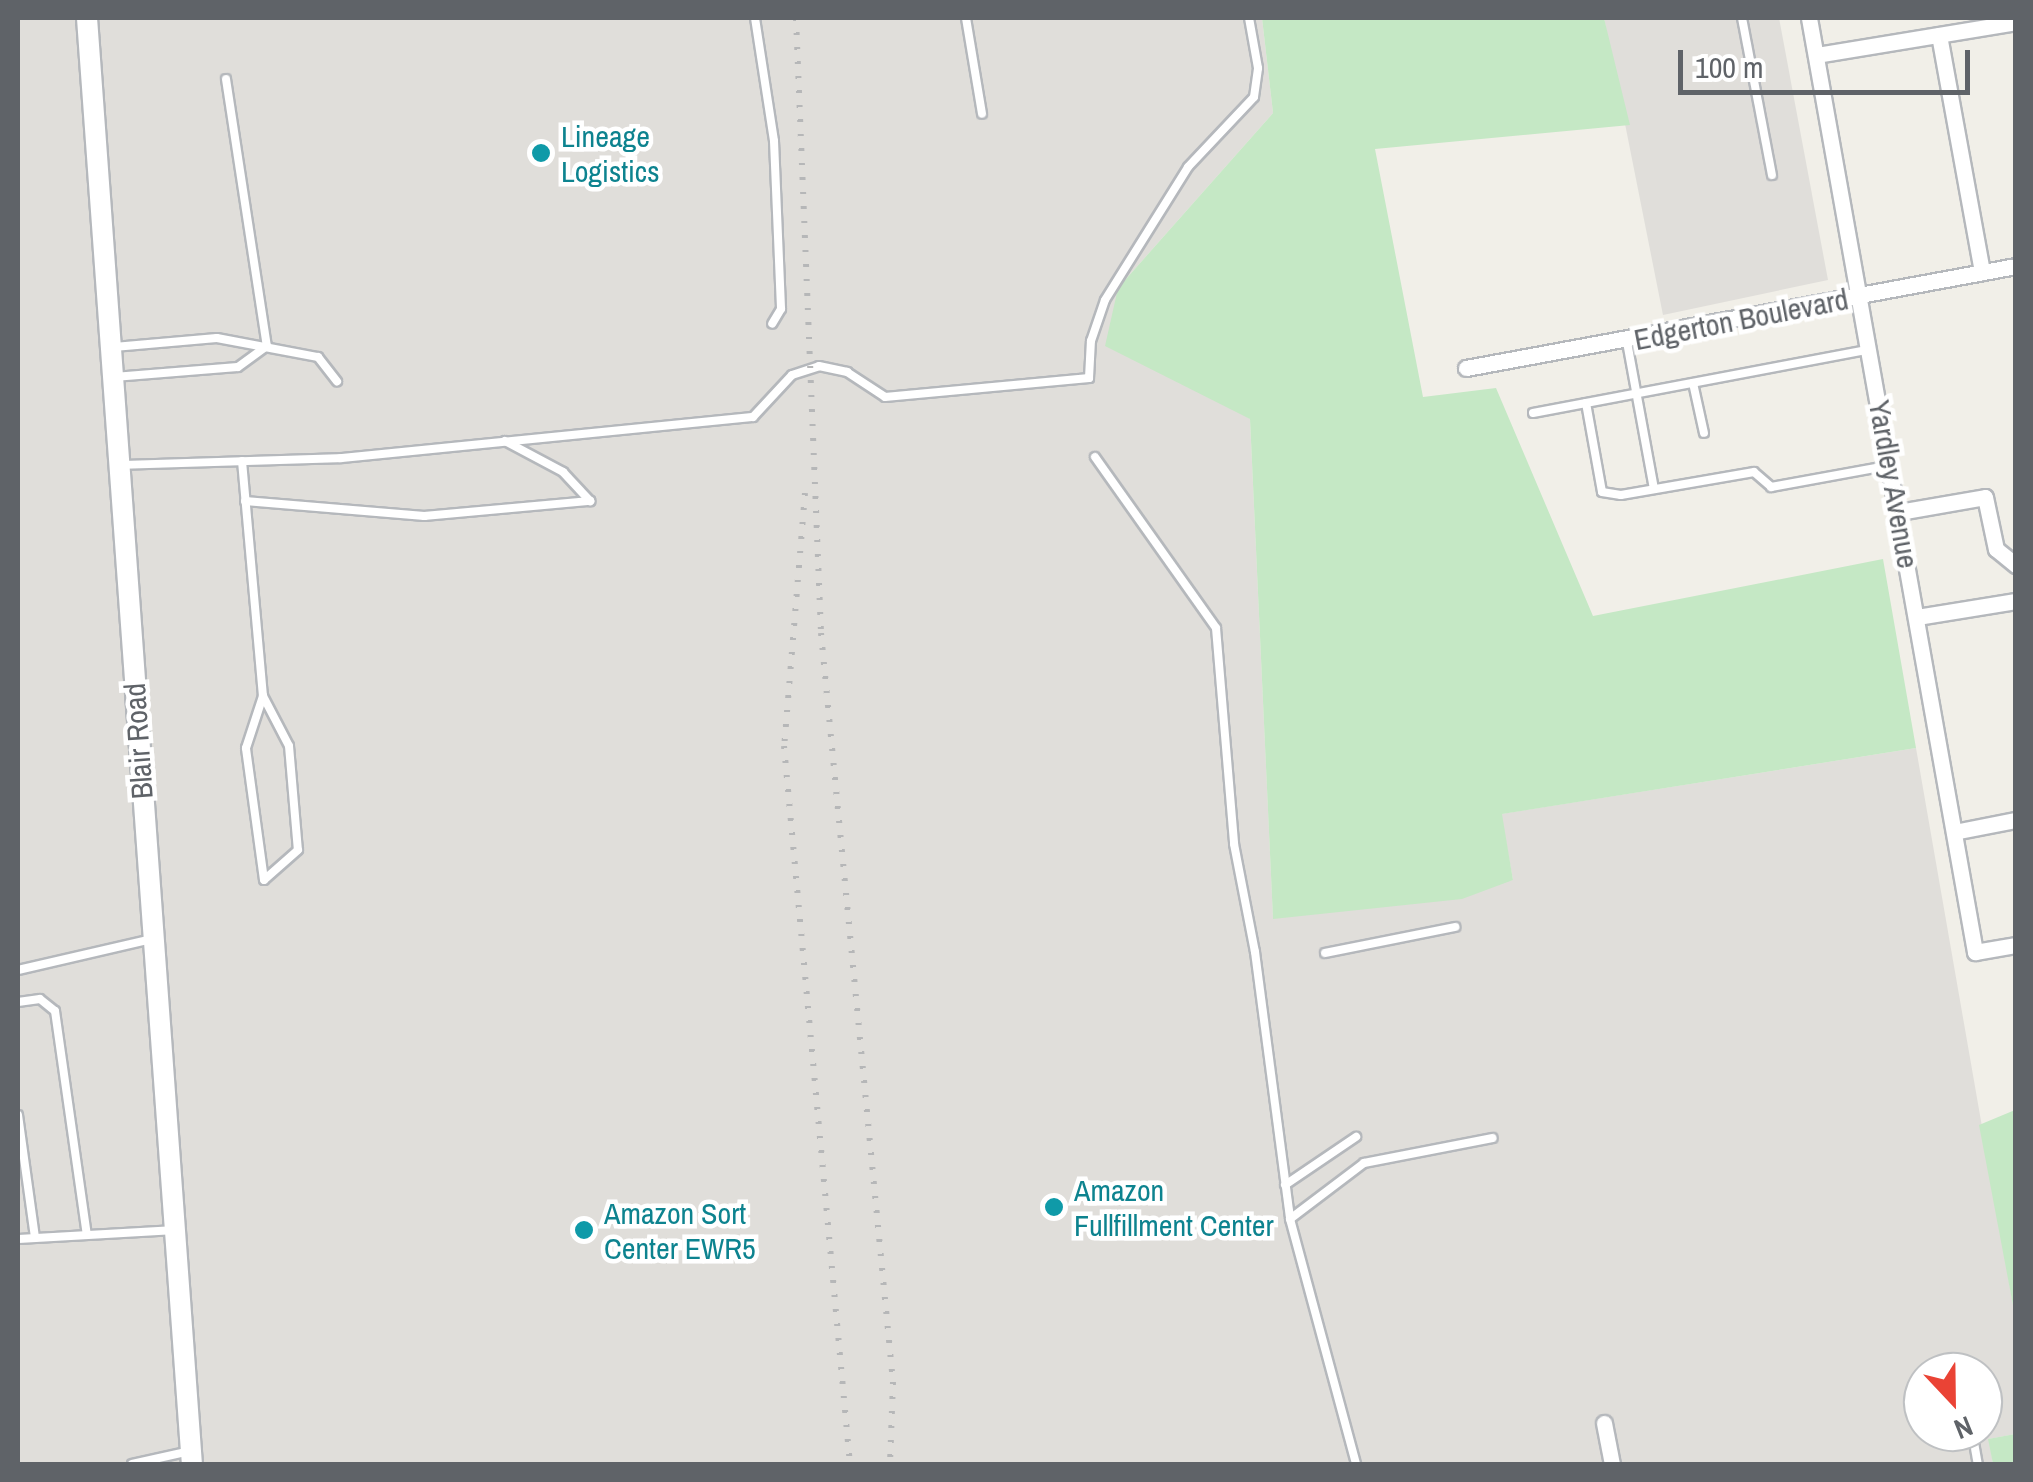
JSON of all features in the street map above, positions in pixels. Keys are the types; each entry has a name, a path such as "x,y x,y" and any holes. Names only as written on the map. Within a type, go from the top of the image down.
{"street":[{"name":"Blair Road","path":"88,18 191,1458"},
{"name":"Yardley Avenue","path":"1809,18 1862,294 1975,952 2016,945"},
{"path":"1817,56 2016,22"},
{"path":"1939,35 1982,272"},
{"name":"Edgerton Boulevard","path":"1466,368 1627,342 2016,266"},
{"path":"1899,512 1985,497 1996,550 2016,565"},
{"path":"1917,617 2016,601"},
{"path":"1954,832 2016,820"},
{"path":"1604,1424 1612,1464"}],"lane":[{"path":"755,18 774,141 782,308 772,324"},
{"path":"966,18 982,114"},
{"path":"118,465 242,461 753,417 792,375 819,366 847,372 885,397 1089,378 1091,342 1104,300 1188,167 1254,97 1258,68 1249,18"},
{"path":"1742,18 1772,176"},
{"path":"226,80 267,346"},
{"path":"110,347 217,338 318,357 337,381"},
{"path":"1627,342 1654,490"},
{"path":"112,377 238,367 267,346"},
{"path":"1533,413 1871,349"},
{"path":"1693,383 1704,434"},
{"path":"1586,403 1602,492 1654,490 1754,472 1771,487 1891,466"},
{"path":"246,501 424,516 590,502 563,472 505,441"},
{"path":"1095,457 1216,628 1234,844 1255,952 1290,1219 1356,1464"},
{"path":"242,461 263,696 288,746 298,850 264,880 246,748 263,696"},
{"path":"1324,952 1455,927"},
{"path":"18,970 152,940"},
{"path":"18,1002 40,999 54,1011 87,1235"},
{"path":"18,1114 35,1238"},
{"path":"1285,1185 1356,1137"},
{"path":"1290,1219 1364,1163 1493,1138"},
{"path":"18,1239 172,1230"},
{"path":"132,1464 191,1458"}],"shaded area":[{"path":"18,18 1262,18 1273,113 1118,288 1250,419 1273,918 1513,880 1501,814 1916,748 2015,1316 2015,1434 2003,1436 2003,1352 1903,1352 1903,1452 1991,1452 1993,1464 18,1464"},
{"path":"1604,18 1779,18 1828,280 1663,315"}],"green space":[{"path":"1262,18 1604,18 1630,125 1375,149 1423,397 1496,388 1593,616 1883,559 1916,748 1502,814 1513,880 1462,899 1273,919 1250,419 1105,346 1118,288 1273,113"},
{"path":"2015,1110 2015,1316 1979,1125"},
{"path":"2015,1434 2015,1464 1993,1464 1991,1452 2003,1452 2003,1436"}],"railway":[{"path":"796,18 821,633 893,1382 890,1464"},
{"path":"805,493 784,746 850,1464"}],"place":[{"name":"Lineage Logistics","path":"541,153"},
{"name":"Amazon Fullfillment Center","path":"1054,1207"},
{"name":"Amazon Sort Center EWR5","path":"584,1230"}]}
